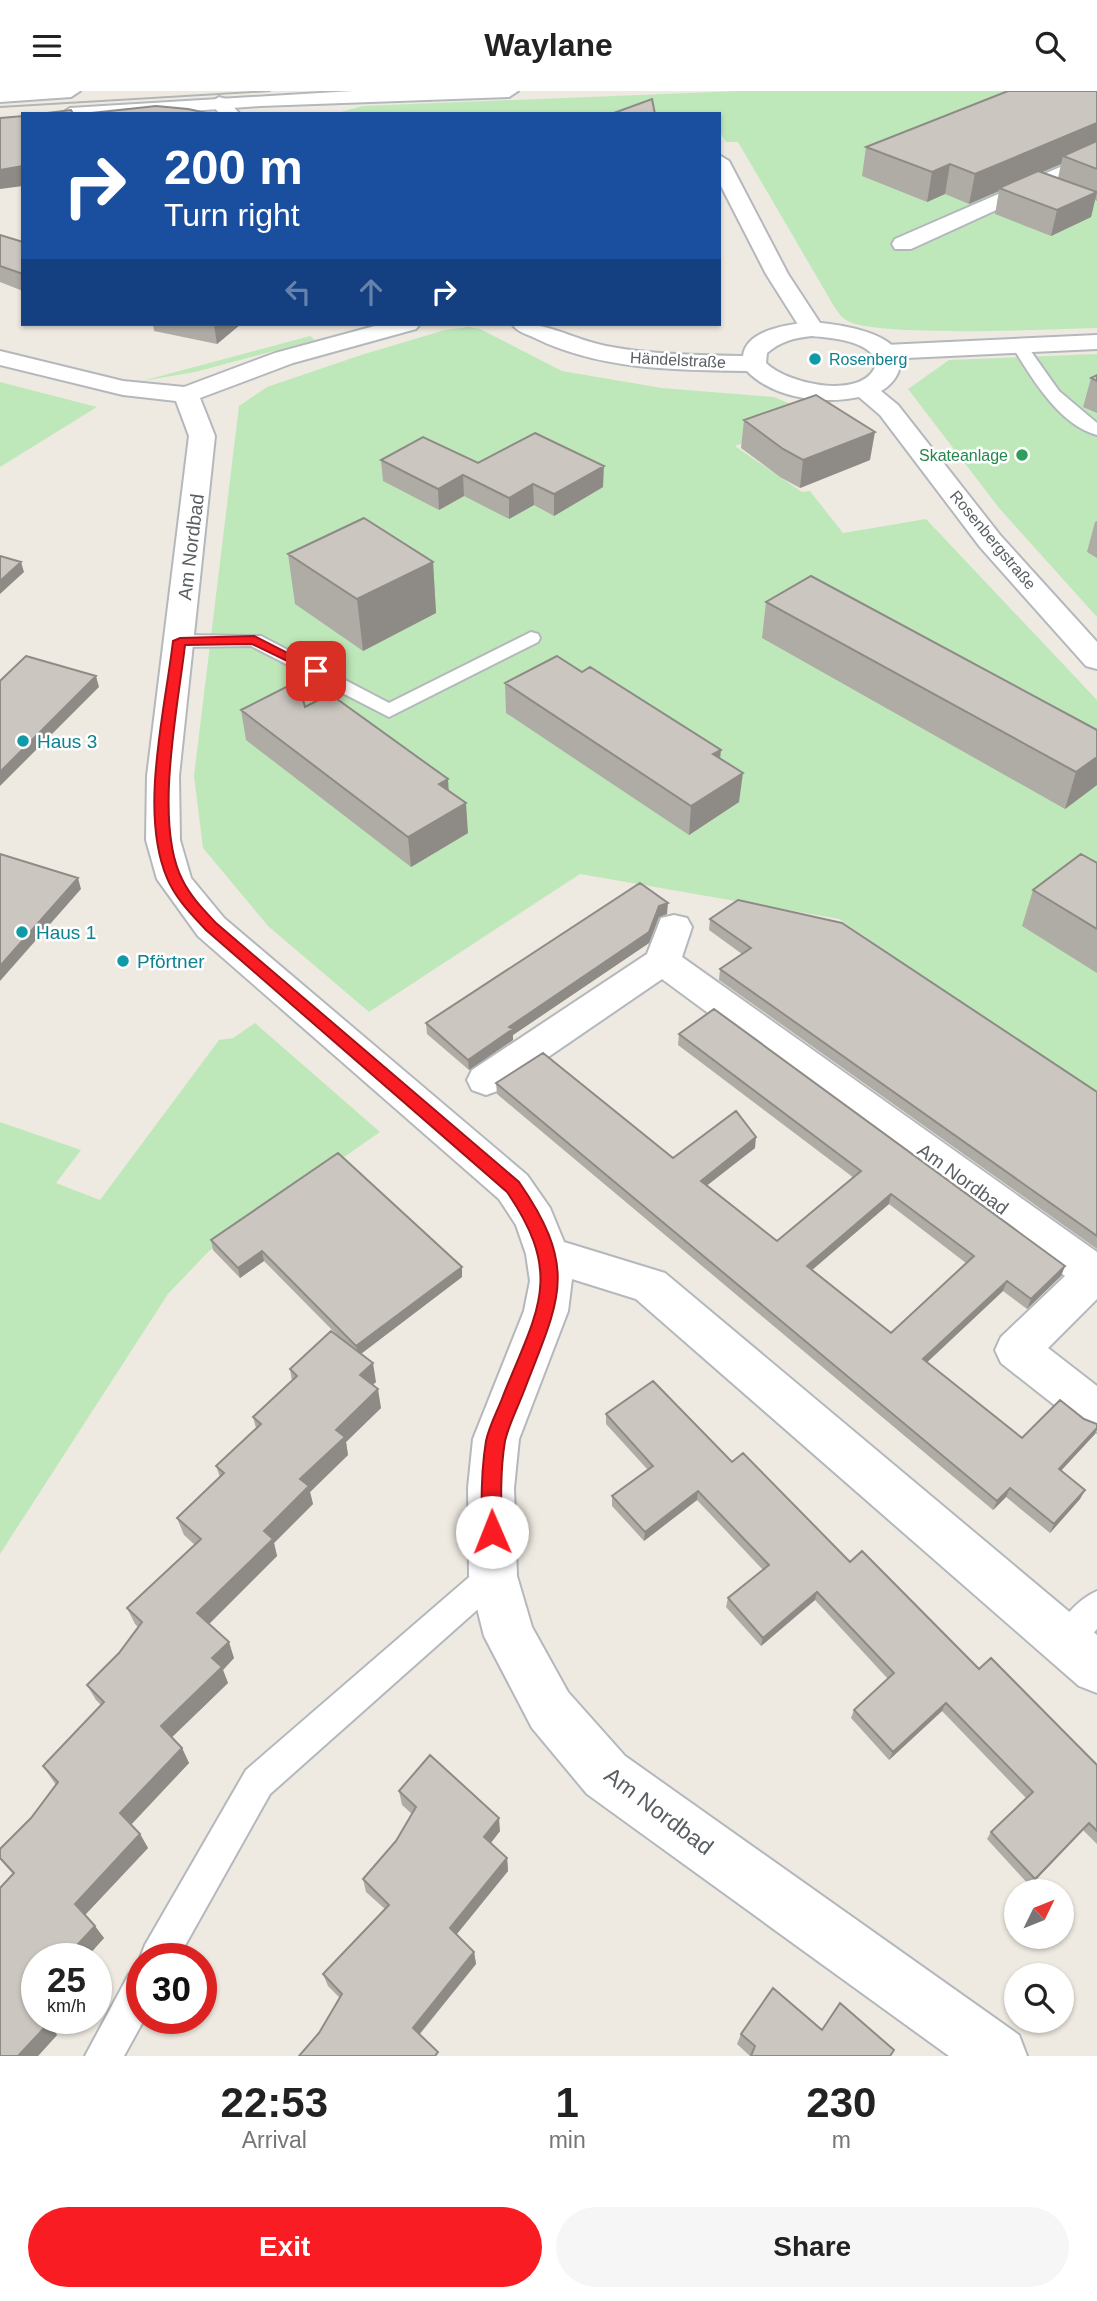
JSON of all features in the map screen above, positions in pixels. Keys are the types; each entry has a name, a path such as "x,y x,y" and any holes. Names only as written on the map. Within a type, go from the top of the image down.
{"street":[{"path":"0,96 71,91"},
{"path":"91,112 188,103 509,91"},
{"path":"314,112 354,97"},
{"path":"903,244 1097,157"},
{"path":"721,165 777,274 812,329"},
{"path":"1032,186 1059,197"},
{"path":"0,358 123,388 186,395 284,358 401,326"},
{"name":"Händelstraße","path":"528,326 565,343 615,356 650,361 754,364"},
{"path":"885,352 889,363 887,373 863,388 841,393 793,389 768,378 754,364 755,351 766,339 786,332 812,329 856,335 885,352 1097,342"},
{"name":"Rosenbergstraße","path":"863,388 889,410 990,541 1097,660"},
{"name":"Am Nordbad","path":"186,395 202,436 201,466 163,776 163,840 174,879 190,903 236,950 513,1187 536,1220 547,1254 551,1281 546,1311 496,1439 491,1488 493,1576 509,1636 551,1710 606,1775 998,2056"},
{"name":"Am Nordbad","path":"486,1080 668,944 1095,1273 1017,1350 1097,1412"},
{"path":"547,1254 650,1286 1082,1654"}],"lane":[{"path":"1020,346 1030,363 1079,422 1097,430"},
{"path":"180,641 254,640 389,711 531,638"},
{"path":"167,1943 258,1782 493,1576"},
{"path":"1082,1654 1097,1606"},
{"path":"104,2056 126,2016"}],"green space":[{"path":"739,91 1097,91 1097,328 926,331 863,326 846,320 835,308 738,142 726,142 721,134 721,112 341,112 362,106"},
{"path":"468,327 480,329 562,371 662,388 774,397 819,416 735,446 802,492 810,491 843,533 926,519 1097,700 1097,1095 839,919 580,874 369,1012 268,926 203,848 194,776 239,406 267,387 361,355 445,330"},
{"path":"310,336 315,340 195,372 142,381"},
{"path":"1097,354 1097,617 999,508 908,389 949,360"},
{"path":"0,382 97,407 0,467"},
{"path":"255,1023 380,1132 209,1251 168,1294 0,1554 0,1122 81,1150 56,1183 100,1200 219,1040 233,1038"}],"building":[{"path":"1008,91 1097,91 1097,123 975,174 950,164 932,172 866,147"},
{"path":"652,99 655,112 616,112"},
{"path":"156,106 202,112 100,112"},
{"path":"21,116 21,166 0,170 0,118"},
{"path":"1097,141 1097,169 1063,156"},
{"path":"1038,171 1097,192 1057,210 999,188"},
{"path":"0,235 21,241 21,273 0,266"},
{"path":"816,395 875,432 803,460 783,449 744,420"},
{"path":"535,433 604,466 554,494 533,484 509,498 463,475 438,489 381,460 423,437 478,463"},
{"path":"364,518 433,562 357,599 288,554"},
{"path":"0,556 21,562 0,581"},
{"path":"811,576 1097,730 1097,757 1076,772 766,602"},
{"name":"Haus 3","path":"26,656 96,676 0,772 0,681"},
{"path":"557,656 582,672 590,667 721,750 713,754 743,773 691,806 505,683"},
{"path":"298,681 305,707 330,694 448,779 439,784 466,803 408,837 241,710"},
{"name":"Haus 1","path":"0,854 78,878 0,966"},
{"path":"1081,854 1097,863 1097,929 1033,890"},
{"path":"640,883 668,903 659,906 649,932 509,1027 513,1029 468,1060 426,1023"},
{"path":"738,900 842,923 1097,1092 1097,1236 720,969 751,948 710,919"},
{"path":"714,1009 1065,1266 1031,1299 1007,1281 923,1359 1022,1438 1060,1400 1084,1419 1097,1424 1097,1428 1059,1469 1085,1490 1054,1524 1010,1488 997,1501 496,1083 543,1053 673,1158 736,1111 756,1137 701,1181 777,1241 861,1171 679,1034","holes":["891,1194 974,1256 891,1333 807,1266"]},
{"path":"338,1153 462,1267 356,1346 262,1251 238,1268 211,1240"},
{"path":"331,1331 373,1363 360,1375 378,1389 336,1430 345,1437 300,1479 309,1486 264,1531 273,1539 197,1613 229,1642 212,1658 222,1667 161,1726 182,1748 120,1813 140,1834 75,1904 95,1926 79,1943 21,1943 21,2034 39,2034 18,2056 0,2056 0,1888 14,1873 0,1858 0,1849 31,1818 58,1782 43,1766 104,1702 87,1685 119,1653 142,1622 127,1608 201,1539 177,1518 224,1473 216,1466 261,1424 253,1417 297,1376 290,1369"},
{"path":"653,1381 732,1462 743,1453 850,1562 862,1551 979,1669 991,1658 1097,1765 1097,1831 1089,1823 1035,1879 991,1832 1033,1792 946,1703 893,1752 854,1710 894,1673 817,1592 763,1638 728,1598 769,1565 698,1491 645,1532 612,1496 653,1466 606,1414"},
{"path":"430,1755 499,1818 484,1837 507,1858 450,1928 474,1952 413,2028 438,2052 435,2056 299,2056 319,2033 342,1994 323,1974 389,1905 363,1879 396,1841 416,1807 399,1791"},
{"path":"773,1988 822,2030 840,2003 894,2050 890,2056 751,2056 755,2046 741,2034"}],"tram line":[{"path":"0,107 270,91"}],"place":[{"name":"Rosenberg","path":"815,359"},
{"name":"Skateanlage","path":"1022,455"},
{"name":"Haus 3","path":"23,741"},
{"name":"Haus 1","path":"22,932"},
{"name":"Pförtner","path":"123,961"}],"route":[{"path":"316,671 254,640 180,641 163,776 163,840 174,879 211,927 513,1187 536,1220 547,1254 551,1281 546,1311 496,1439 491,1488 492,1532"}]}
